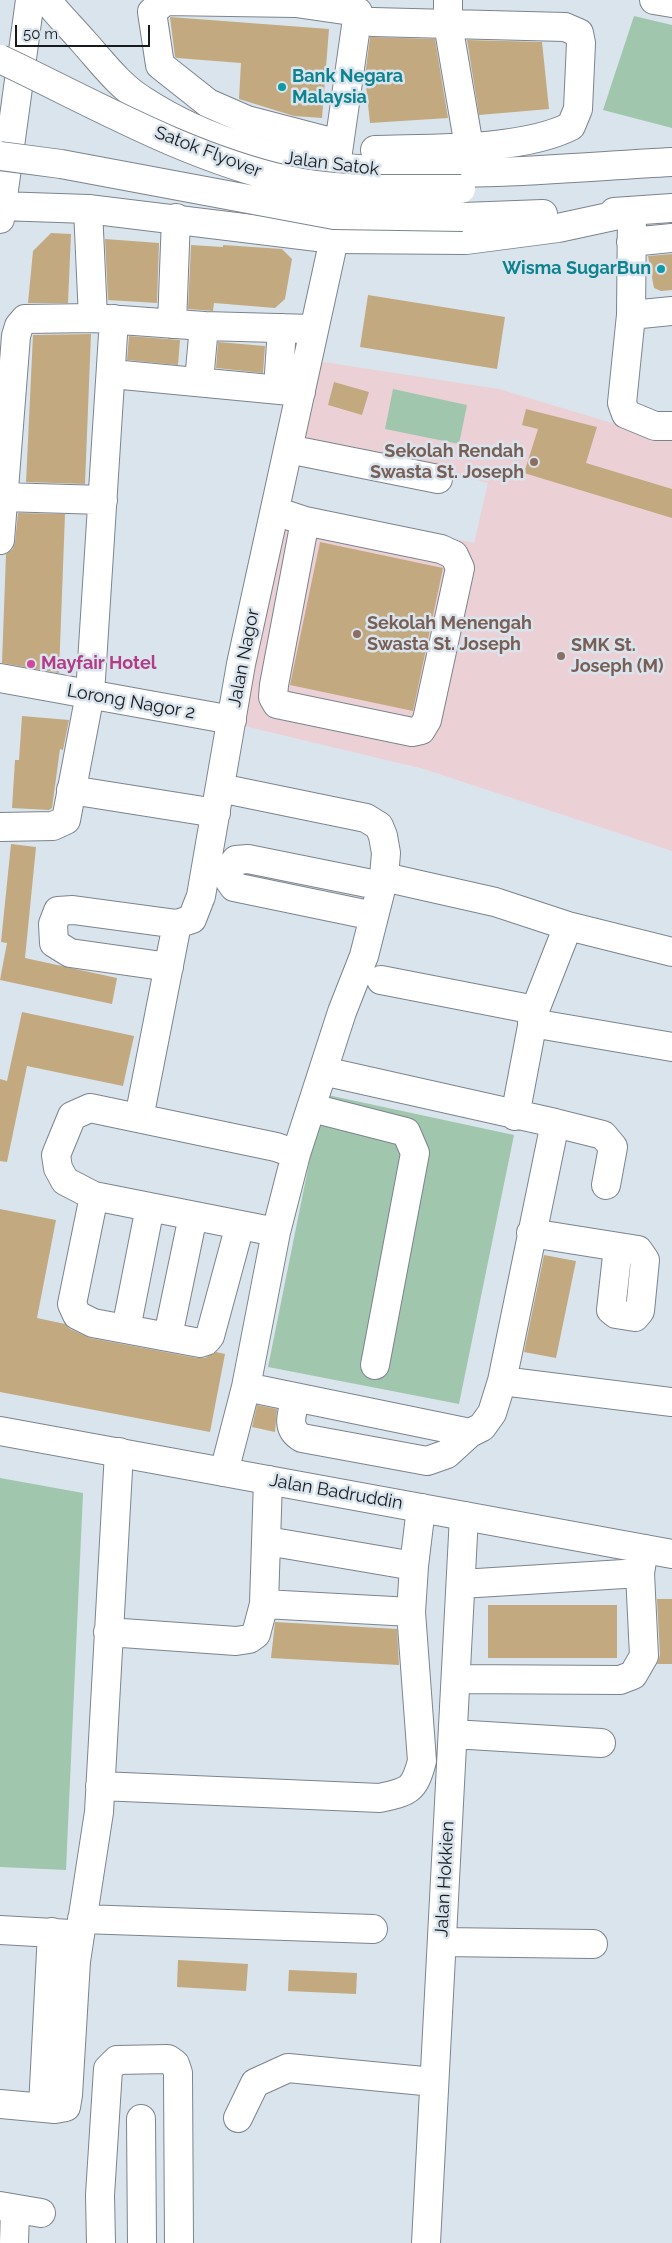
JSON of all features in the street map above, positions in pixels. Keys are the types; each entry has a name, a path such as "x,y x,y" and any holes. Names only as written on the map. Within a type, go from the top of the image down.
{"street":[{"path":"30,0 0,210 88,209 176,218 334,239 466,240 558,228 632,212"},
{"name":"Jalan Satok","path":"48,0 111,74 142,100 178,122 219,139 271,156 338,155 388,171 672,162"},
{"path":"71,0 111,74"},
{"path":"654,0 672,3"},
{"path":"165,1 296,3 358,12 338,155 208,103 160,64 152,12 165,1"},
{"path":"448,12 468,169"},
{"path":"372,22 448,12 565,27 579,33 581,43 578,109 571,126 553,136 468,169 375,150"},
{"name":"Satok Flyover","path":"0,58 206,156 288,181 334,187 468,169"},
{"path":"0,156 61,164 334,215 462,216 632,212 672,208"},
{"name":"Jalan Satok","path":"468,169 555,186 623,182 672,175"},
{"path":"0,827 53,826 66,820 90,694 112,374 88,209"},
{"path":"632,212 631,315 622,403 626,414 654,426 672,426"},
{"path":"172,324 176,218"},
{"path":"631,242 672,238"},
{"name":"Jalan Nagor","path":"177,924 192,919 201,896 218,870 218,801 237,690 288,449 289,391 313,329 334,239"},
{"path":"631,315 672,311"},
{"path":"0,540 2,497 18,326 25,319 103,318 204,326 313,329"},
{"path":"199,381 204,326"},
{"path":"112,374 289,391 282,328"},
{"path":"288,449 438,479"},
{"path":"2,497 103,500"},
{"path":"275,511 305,521 441,549 454,556 460,568 428,720 422,730 412,732 277,704 273,697 305,521"},
{"name":"Lorong Nagor 2","path":"0,678 232,720"},
{"path":"237,690 273,697"},
{"path":"71,790 218,801 366,818 378,826 383,836 386,853 383,881 364,956 342,1012 296,1154 276,1232 246,1387 224,1472"},
{"path":"374,916 234,887 218,870 236,860 248,859 383,881 495,902 568,926 672,952"},
{"path":"138,1118 149,1067 169,967 177,924 73,910 58,910 53,924 54,943 70,953 169,967"},
{"path":"515,1116 534,1016 568,926"},
{"path":"381,980 672,1047"},
{"path":"323,1071 603,1135 612,1147 606,1185"},
{"path":"276,1232 94,1196 65,1181 58,1168 56,1155 72,1116 90,1108 296,1154"},
{"path":"312,1108 406,1132 415,1153 375,1365"},
{"path":"296,1398 290,1422 294,1433 302,1438 427,1461 447,1454 470,1433 482,1427 492,1413 502,1382 555,1123"},
{"path":"94,1196 72,1304 77,1315 93,1323 200,1343 206,1341 240,1225"},
{"path":"126,1329 150,1207"},
{"path":"168,1336 194,1216"},
{"path":"531,1233 618,1247"},
{"path":"502,1382 672,1402"},
{"path":"246,1387 470,1433"},
{"name":"Jalan Badruddin","path":"5,1434 119,1452 464,1516 642,1561 672,1554"},
{"path":"0,2104 66,2107 76,1961 99,1812 119,1452"},
{"path":"108,1632 242,1640 256,1634 264,1604 268,1480"},
{"path":"100,1786 380,1798 404,1792 417,1781 422,1761 411,1612 421,1508"},
{"name":"Jalan Hokkien","path":"426,2243 464,1516"},
{"path":"267,1541 414,1566"},
{"path":"456,1679 620,1680 633,1675 644,1656 642,1561 461,1584"},
{"path":"264,1604 411,1612"},
{"path":"453,1734 600,1743"},
{"path":"0,1930 52,1932 81,1927 373,1929"},
{"path":"42,2107 52,1932"},
{"path":"442,1942 593,1944"},
{"path":"101,2243 100,2195 108,2069 117,2060 168,2059 174,2064 178,2073 179,2243"},
{"path":"238,2118 255,2083 288,2068 434,2082"},
{"path":"141,2119 142,2243"},
{"path":"14,2243 8,2208 41,2214"}],"shaded area":[{"path":"317,361 499,389 672,441 672,851 424,769 240,725 289,503 474,543 488,483 302,441"}],"green space":[{"path":"634,16 672,25 672,128 603,110"},
{"path":"393,389 467,405 459,444 385,429"},
{"path":"323,1094 514,1135 459,1404 268,1367"},
{"path":"0,1478 83,1493 66,1870 0,1867"}],"building":[{"name":"Bank Negara Malaysia","path":"170,17 329,29 322,118 294,116 239,99 241,63 175,57"},
{"path":"370,37 435,39 448,118 370,123 365,76"},
{"path":"467,40 542,42 549,109 479,115"},
{"path":"51,233 71,234 68,303 28,303 33,251"},
{"path":"105,239 159,243 157,303 108,300"},
{"path":"191,245 282,249 292,259 285,299 275,308 214,303 213,311 188,309"},
{"name":"Wisma SugarBun","path":"672,254 672,290 661,291 654,288 648,256"},
{"path":"368,295 505,317 497,369 360,347"},
{"path":"91,334 85,484 26,482 33,335"},
{"path":"129,336 180,340 178,365 127,360"},
{"path":"218,342 265,346 263,373 216,368"},
{"path":"334,382 369,392 362,415 328,405"},
{"path":"526,409 597,427 586,463 672,489 672,518 524,473 538,429 522,425"},
{"path":"18,513 65,514 59,673 2,663 6,554 13,549"},
{"path":"320,542 443,568 413,711 290,685"},
{"path":"22,716 69,720 63,750 60,749 52,808 49,810 12,808 15,760 19,760"},
{"path":"11,844 36,847 25,958 117,978 112,1004 0,980 7,943 1,942"},
{"path":"22,1012 134,1036 123,1086 27,1066 7,1162 0,1161 0,1079 7,1081"},
{"path":"0,1209 56,1220 37,1318 65,1324 70,1329 90,1338 197,1358 205,1358 216,1352 225,1354 210,1432 0,1392"},
{"path":"544,1255 576,1261 556,1358 524,1352"},
{"path":"257,1405 277,1409 275,1432 252,1427"},
{"path":"657,1599 672,1599 672,1664 657,1664 660,1655"},
{"path":"488,1605 617,1605 617,1658 488,1658"},
{"path":"275,1622 397,1629 399,1665 271,1658"},
{"path":"178,1960 248,1964 246,1991 177,1987"},
{"path":"289,1970 357,1973 356,1994 288,1991"}],"place":[{"name":"Bank Negara Malaysia","path":"282,87"},
{"name":"Wisma SugarBun","path":"661,269"},
{"name":"Sekolah Rendah Swasta St. Joseph","path":"534,462"},
{"name":"Sekolah Menengah Swasta St. Joseph","path":"357,634"},
{"name":"SMK St. Joseph (M)","path":"561,656"},
{"name":"Mayfair Hotel","path":"31,664"}]}
